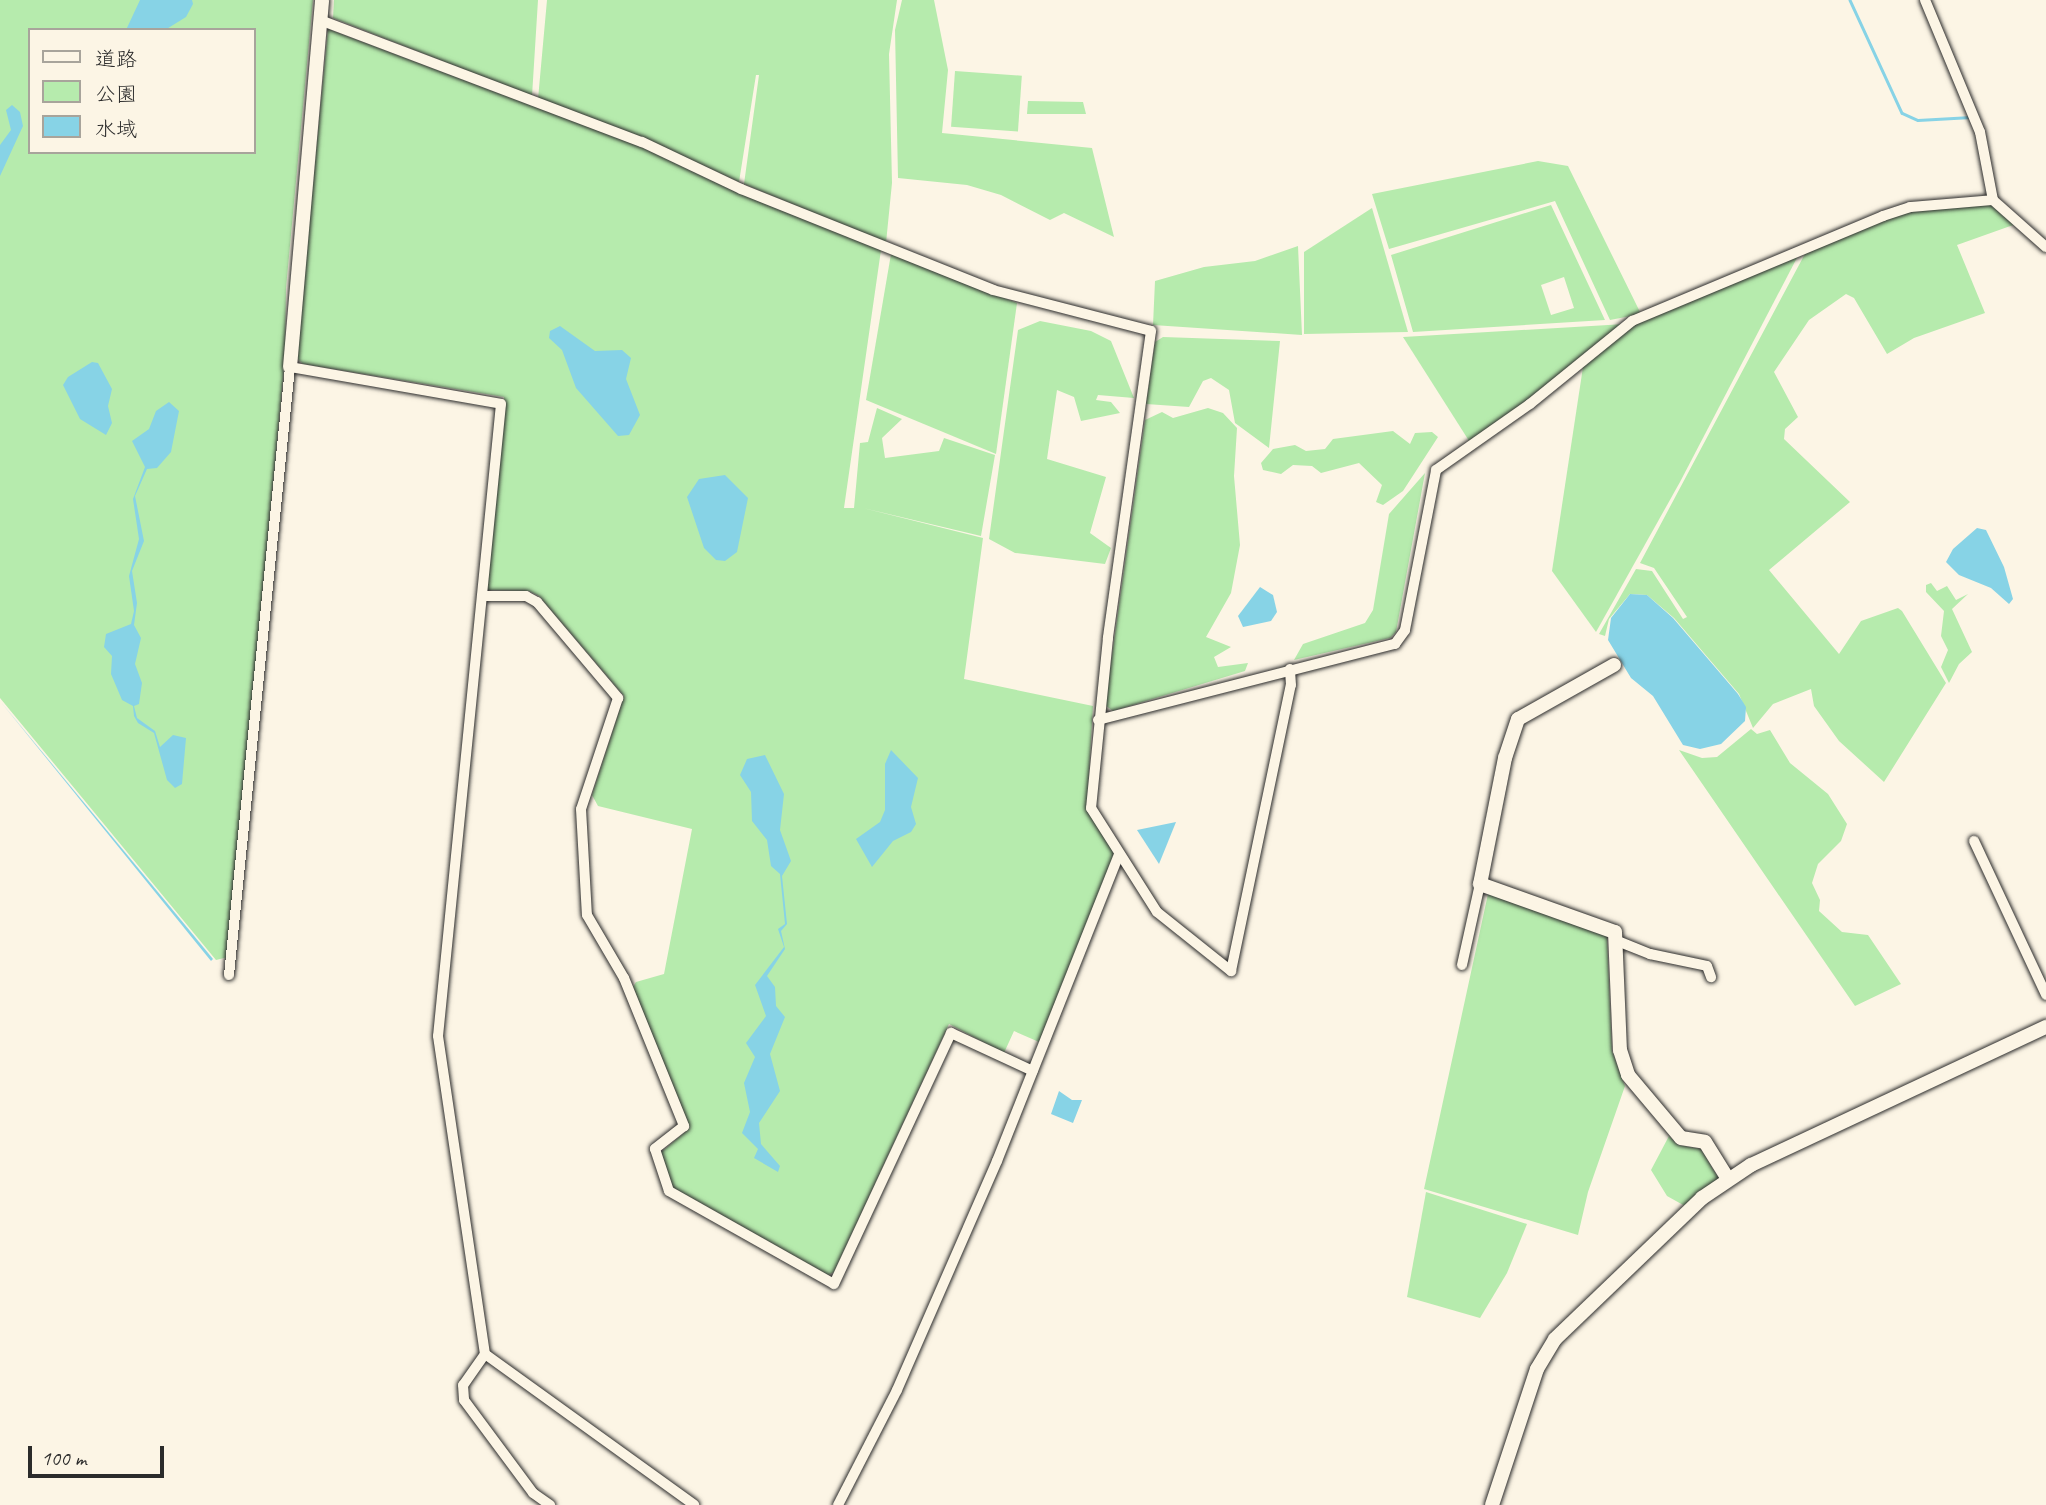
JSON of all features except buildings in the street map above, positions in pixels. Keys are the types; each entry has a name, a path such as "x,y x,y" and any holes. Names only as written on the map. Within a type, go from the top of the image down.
{"street":[{"path":"229,975 290,368 322,0"},
{"path":"1925,0 1980,132 1993,200 2046,247"},
{"path":"320,20 642,142 741,189 993,290 1151,331 1098,720 1091,808 1119,855 1164,919 1231,971 1291,685 1290,668"},
{"path":"1098,720 1290,668 1385,648 1403,638 1436,470 1551,388 1632,321 1883,216 1910,207 1993,200"},
{"path":"290,368 501,404 438,1036 485,1354 463,1385 464,1400 533,1493 550,1505"},
{"path":"482,596 526,596 537,602 618,698 582,809 587,915 624,978 684,1126 655,1149 669,1191 834,1284 951,1033 1033,1071"},
{"path":"1462,965 1505,758 1518,719 1614,665"},
{"path":"1974,841 2046,995"},
{"path":"838,1505 897,1390 1033,1071 1119,855"},
{"path":"1480,884 1615,932 1620,1050 1628,1074 1681,1138 1705,1142 1728,1179"},
{"path":"1615,940 1650,954 1707,966 1711,977"},
{"path":"1492,1505 1537,1369 1555,1339 1728,1179 2046,1027"},
{"path":"485,1354 694,1505"}],"green space":[{"path":"0,0 313,0 286,288 285,358 228,957 216,960 0,698"},
{"path":"334,0 538,0 532,96 333,18"},
{"path":"547,0 897,0 889,54 892,183 886,243 744,184 759,75 756,75 739,182 645,139 538,99"},
{"path":"902,0 934,0 948,70 942,133 1092,148 1114,237 1064,213 1050,220 1001,195 967,185 898,178 895,30"},
{"path":"328,29 639,146 738,193 881,250 844,508 854,508 860,443 868,442 877,408 902,419 882,438 885,458 939,451 944,438 995,455 981,536 863,508 983,538 964,679 1093,706 1087,808 1115,855 1039,1042 1014,1031 1004,1053 949,1024 834,1272 828,1275 672,1187 660,1153 690,1128 633,987 636,982 664,974 692,829 598,806 592,795 624,696 539,596 529,591 487,590 504,397 303,364 296,357"},
{"path":"955,71 1022,76 1018,132 951,127"},
{"path":"1028,101 1083,102 1086,114 1027,114"},
{"path":"1538,161 1568,166 1641,314 1610,320 1555,201 1389,249 1372,194"},
{"path":"1991,202 2016,224 1957,245 1985,313 1914,338 1887,354 1854,298 1846,294 1809,320 1774,372 1798,417 1785,429 1784,439 1850,502 1769,570 1839,654 1861,621 1898,608 1946,683 1884,782 1839,741 1814,706 1811,689 1773,704 1753,728 1739,694 1674,618 1647,595 1630,594 1609,619 1605,636 1599,634 1636,569 1652,571 1683,619 1687,617 1654,568 1640,563 1807,250 1913,209"},
{"path":"1551,205 1605,320 1413,332 1391,255","holes":["1564,277 1574,308 1551,315 1541,285"]},
{"path":"1372,208 1408,332 1304,334 1304,252"},
{"path":"1298,246 1302,335 1153,325 1155,281 1204,267 1255,261"},
{"path":"1800,252 1680,482 1596,632 1552,571 1583,367 1634,323"},
{"path":"891,254 1017,303 996,454 866,400"},
{"path":"1040,321 1091,331 1111,341 1134,398 1098,395 1096,400 1111,402 1120,413 1081,421 1074,397 1057,390 1047,459 1106,477 1090,533 1111,548 1105,564 1015,553 989,539 1018,330"},
{"path":"1625,324 1471,444 1403,337"},
{"path":"1163,337 1280,341 1269,448 1235,423 1229,390 1211,378 1203,381 1189,407 1146,404 1155,342"},
{"path":"1208,408 1223,413 1237,428 1234,476 1240,545 1231,593 1206,637 1231,647 1214,657 1218,667 1248,663 1245,671 1113,711 1105,705 1145,420 1162,412 1173,418"},
{"path":"1393,431 1410,444 1415,433 1432,432 1438,437 1403,491 1383,505 1376,502 1382,485 1359,463 1321,473 1312,466 1293,465 1281,474 1263,470 1261,463 1273,449 1295,445 1306,451 1325,449 1333,439"},
{"path":"1425,473 1396,632 1390,638 1294,660 1303,644 1365,623 1373,610 1389,514"},
{"path":"1931,583 1937,591 1947,586 1956,600 1968,594 1952,609 1972,652 1959,664 1949,683 1941,667 1948,650 1941,636 1944,611 1926,592 1926,585"},
{"path":"1751,729 1757,734 1770,730 1790,763 1828,794 1847,824 1841,841 1818,864 1812,883 1820,900 1819,911 1842,932 1868,935 1901,984 1855,1006 1679,750 1702,758 1717,757"},
{"path":"1488,894 1607,936 1612,1051 1625,1086 1588,1192 1578,1235 1424,1189"},
{"path":"1669,1136 1678,1145 1701,1149 1719,1179 1685,1206 1667,1196 1651,1170"},
{"path":"1426,1192 1527,1224 1507,1273 1480,1318 1407,1297"}],"water":[{"path":"140,0 192,0 193,4 186,17 168,28 127,28"},
{"path":"12,105 20,112 23,126 0,176 0,145 11,130 6,110"},
{"path":"560,326 595,351 622,350 631,358 626,379 640,415 629,435 618,436 576,388 562,350 549,338 550,331"},
{"path":"92,362 98,363 112,389 108,406 112,423 106,435 80,419 63,385 68,377"},
{"path":"169,402 179,411 171,452 157,468 147,469 135,496 144,541 132,571 137,603 134,625 141,638 135,664 142,683 139,704 134,706 137,718 155,731 160,747 173,735 186,738 182,784 175,788 167,780 154,733 138,723 133,706 122,700 111,674 112,656 104,647 106,634 131,624 134,611 129,576 139,539 133,499 145,467 132,441 149,429 156,411"},
{"path":"725,475 748,498 737,552 725,561 716,560 704,548 687,497 699,479"},
{"path":"1977,528 1986,530 2004,567 2013,599 2009,604 1991,588 1959,575 1946,562 1953,549"},
{"path":"1260,587 1273,595 1277,612 1271,621 1243,627 1238,616"},
{"path":"1630,594 1647,595 1673,618 1746,707 1745,721 1721,744 1700,749 1683,745 1653,696 1631,678 1608,640 1611,618"},
{"path":"0,701 213,959 211,961"},
{"path":"891,750 918,778 911,807 916,824 911,832 893,841 872,867 856,839 880,822 885,810 885,764"},
{"path":"765,755 784,794 780,830 791,861 782,876 787,924 781,931 785,949 767,976 775,987 776,1006 785,1017 770,1054 780,1091 759,1123 761,1144 780,1166 778,1172 754,1158 758,1149 742,1133 750,1112 744,1083 755,1057 746,1043 766,1016 755,985 784,947 778,929 785,924 780,874 771,866 767,840 752,821 751,792 740,775 747,759"},
{"path":"1176,822 1159,864 1137,830"},
{"path":"1059,1091 1072,1100 1082,1100 1073,1123 1051,1114"}],"waterway":[{"path":"1850,0 1902,113 1918,120 1971,117"}]}
